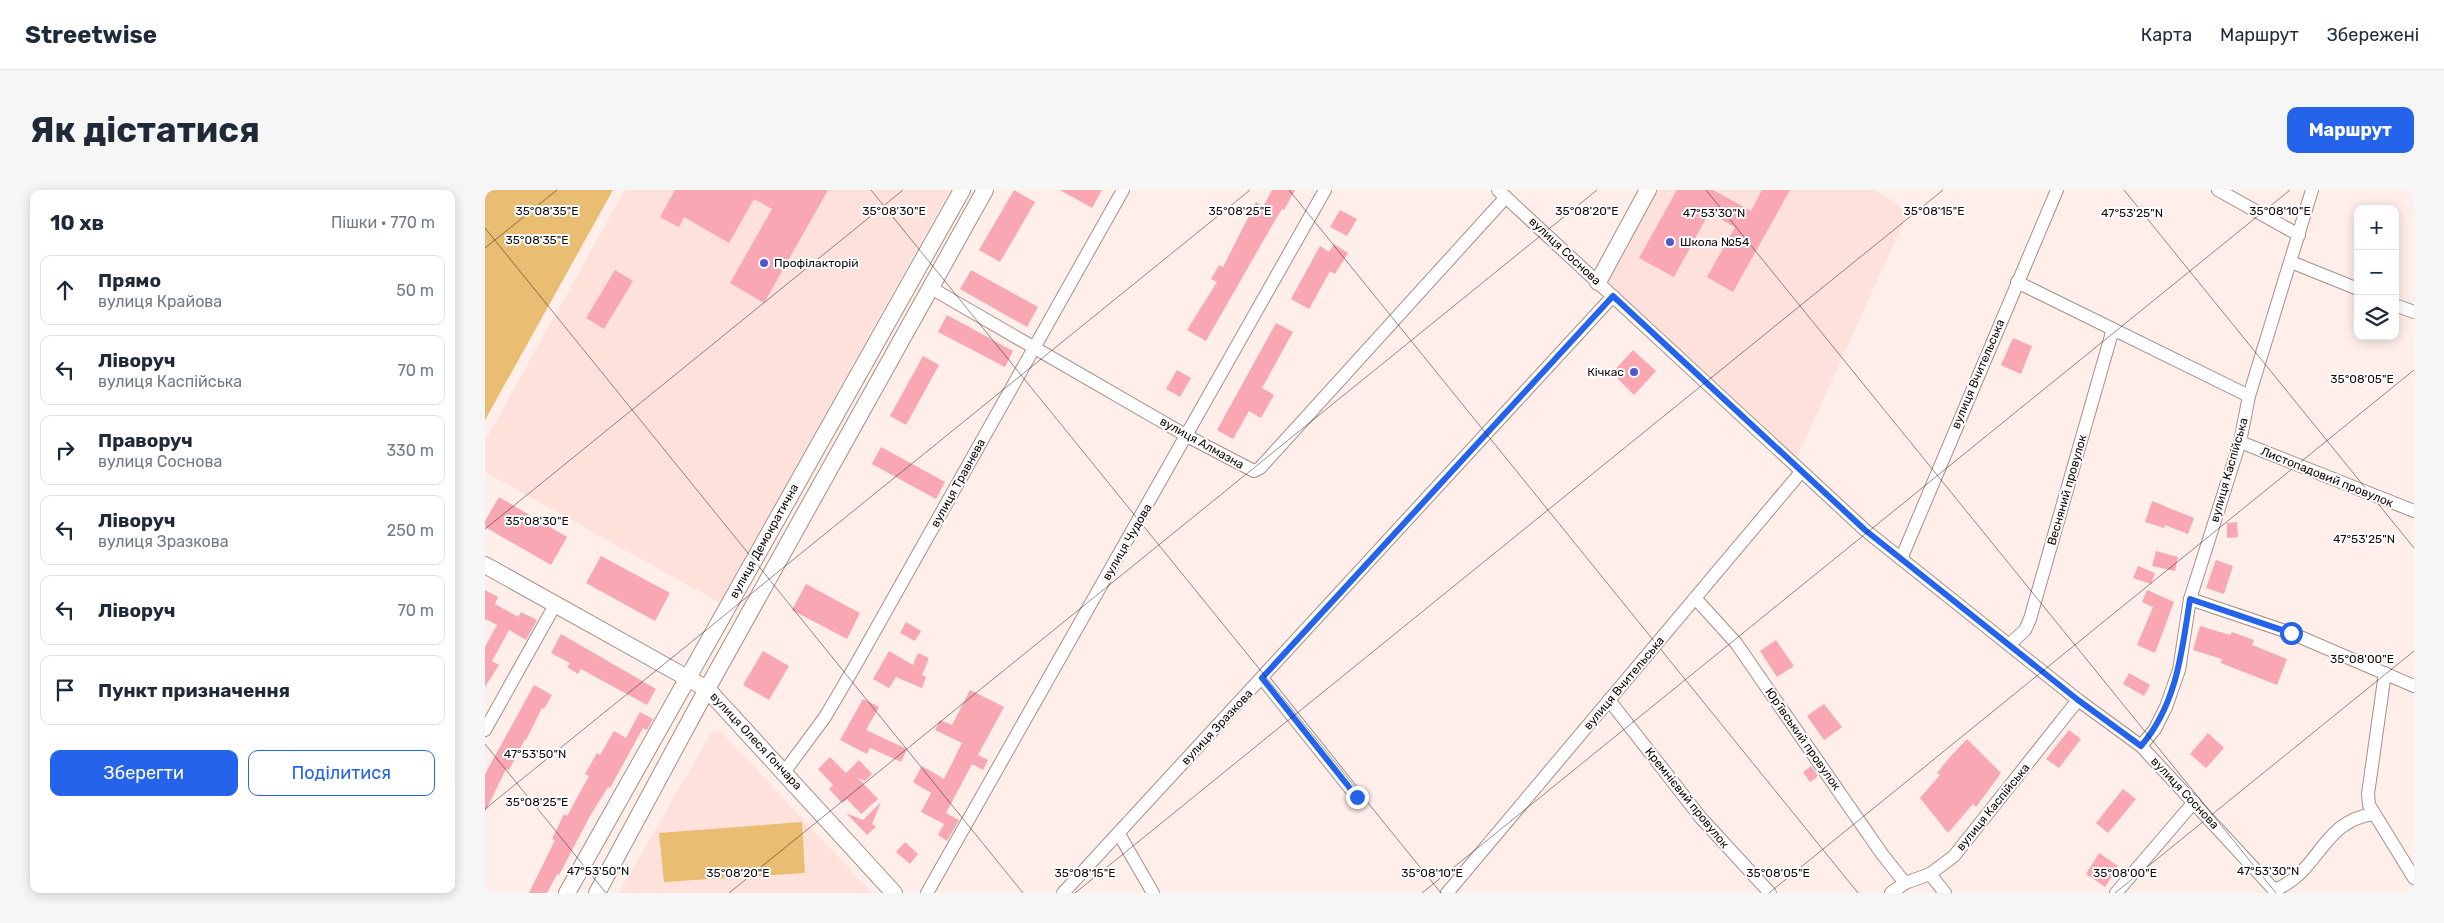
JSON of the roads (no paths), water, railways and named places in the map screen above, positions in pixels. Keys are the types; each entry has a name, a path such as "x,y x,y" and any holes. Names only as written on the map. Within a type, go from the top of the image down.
{"street":[{"name":"вулиця Демократична","path":"567,893 962,190"},
{"name":"вулиця Демократична","path":"597,893 707,689 985,190"},
{"name":"вулиця Травнева","path":"785,771 825,717 855,666 1123,190"},
{"name":"вулиця Чудова","path":"927,893 1325,190"},
{"path":"1599,282 1648,190"},
{"name":"вулиця Вчительська","path":"1901,559 2057,190"},
{"path":"2218,190 2299,235"},
{"name":"вулиця Каспійська","path":"2141,746 2155,730 2179,670 2190,599 2240,442 2249,396 2312,190"},
{"name":"вулиця Алмазна","path":"931,288 1187,436 1251,470 1260,468 1502,194"},
{"name":"вулиця Соснова","path":"1502,194 1865,530 2078,700 2141,746 2275,891"},
{"path":"2291,262 2354,287"},
{"path":"2017,282 2249,396"},
{"name":"вулиця Зразкова","path":"1063,893 1613,296"},
{"path":"2399,306 2414,312"},
{"name":"Весняний провулок","path":"2010,644 2025,630 2030,619 2113,329"},
{"name":"Листопадовий провулок","path":"2240,442 2414,511"},
{"name":"вулиця Вчительська","path":"1447,893 1801,472"},
{"name":"вулиця Олеся Гончара","path":"485,565 707,689 785,771 895,893"},
{"name":"Юр’ївський провулок","path":"1695,599 1737,643 1882,854 1905,883"},
{"path":"2190,599 2291,633 2414,686"},
{"path":"485,730 555,605"},
{"path":"2385,673 2368,794 2373,814 2414,878"},
{"path":"1262,678 1357,797"},
{"name":"Кремнієвий провулок","path":"1609,700 1701,818 1770,893"},
{"name":"вулиця Каспійська","path":"1891,893 1905,883 1930,874 1954,856 2078,700"},
{"path":"2116,893 2194,802"},
{"path":"2275,891 2287,885 2299,875 2327,838 2343,824 2361,815 2373,814"},
{"path":"1119,834 1153,893"},
{"path":"1930,874 1945,893"}],"place":[{"name":"Школа №54","path":"1670,242"},
{"name":"Профілакторій","path":"764,263"},
{"name":"Кічкас","path":"1634,372"}]}
